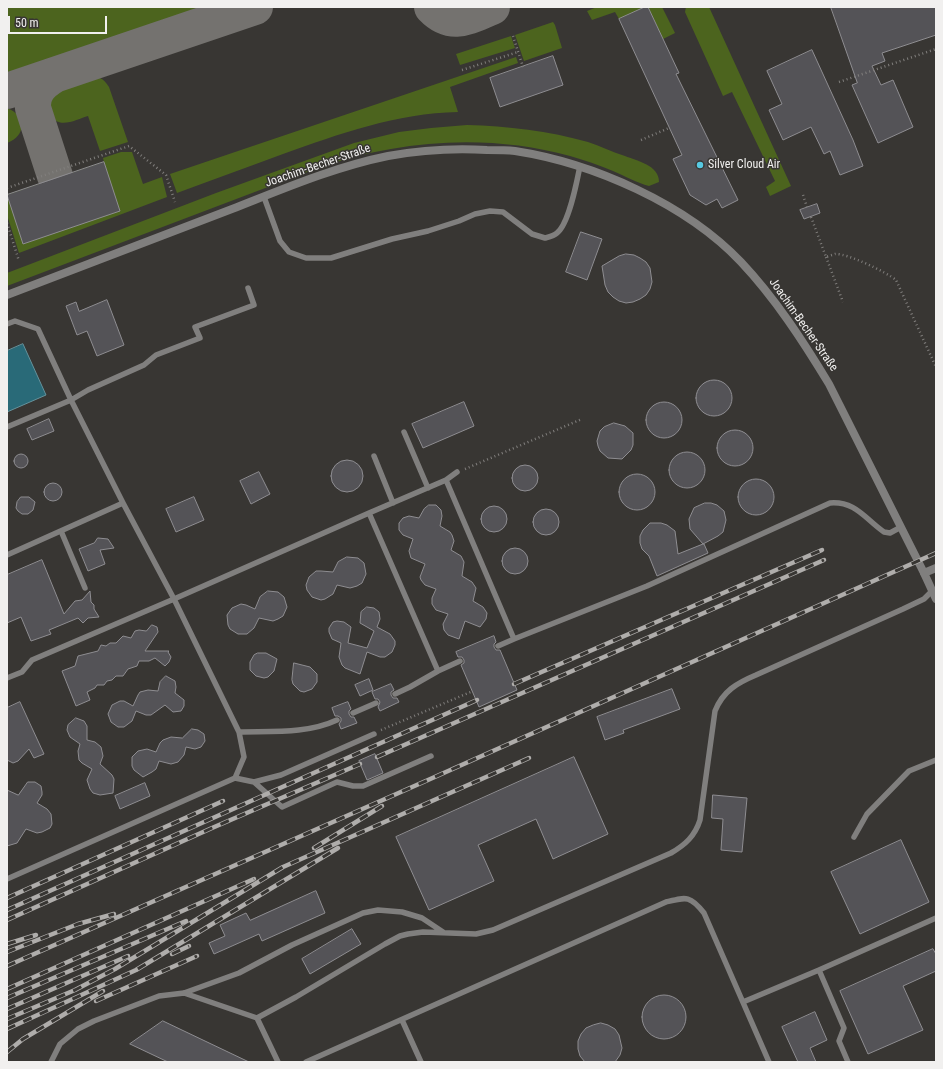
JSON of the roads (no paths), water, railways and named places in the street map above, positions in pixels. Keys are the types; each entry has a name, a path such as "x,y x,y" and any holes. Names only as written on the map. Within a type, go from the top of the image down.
{"street":[{"name":"Joachim-Becher-Straße","path":"7,295 336,170 365,162 407,153 430,151 455,149 513,150 558,159 580,166 622,182 661,202 708,232 739,260 781,311 829,384 936,599"},
{"path":"924,573 936,568"}],"lane":[{"path":"264,197 280,241 289,252 306,258 331,258 392,239 428,231 475,214 490,211 503,212 532,234 545,238 557,233 563,224 574,195 580,166"},
{"path":"7,427 71,400 88,390 144,365 156,355 200,338 195,327 254,305 248,288"},
{"path":"7,324 15,320 38,329 71,400 174,599 239,732 244,757 235,778"},
{"path":"404,432 428,488"},
{"path":"374,456 393,503"},
{"path":"7,678 22,672 32,660 428,488 446,480 457,472"},
{"path":"446,480 514,639"},
{"path":"7,555 123,503"},
{"path":"498,646 647,586 830,503 839,503 854,508 884,532 890,533 901,527"},
{"path":"370,513 438,671"},
{"path":"61,531 85,588"},
{"path":"257,1018 400,936 423,932 476,934 493,930 665,855 682,846 690,839 698,827 715,711 722,697 728,690 736,684 903,610 924,599 932,591"},
{"path":"395,694 460,661"},
{"path":"353,713 376,703"},
{"path":"239,732 304,730 328,724 337,720"},
{"path":"7,879 235,778 254,782 281,775 374,734"},
{"path":"254,782 282,807 337,782 353,786 363,786 431,756"},
{"path":"854,837 867,814 909,771 936,760"},
{"path":"306,1062 666,902 685,898 692,900 704,913 769,1062"},
{"path":"51,1062 60,1044 78,1029 94,1021 159,996 184,993 239,973 292,945 363,913 378,910 402,912 422,918 444,932"},
{"path":"743,1002 936,918"},
{"path":"819,970 844,1028 839,1041 848,1062"},
{"path":"184,993 257,1018 278,1062"},
{"path":"402,1020 421,1062"}],"water":[{"path":"23,344 46,395 7,412 7,351"}],"railway":[{"path":"514,684 822,550"},
{"path":"7,966 936,553"},
{"path":"377,757 824,560"},
{"path":"7,910 477,700"},
{"path":"7,1019 75,990 115,969 283,867 529,758"},
{"path":"7,920 212,828 360,764"},
{"path":"7,898 223,801"},
{"path":"314,848 382,806"},
{"path":"7,1029 136,970 338,848"},
{"path":"7,989 254,879"},
{"path":"7,952 78,924 114,914"},
{"path":"7,998 186,921"},
{"path":"7,944 36,935"},
{"path":"172,954 189,946"},
{"path":"7,1009 128,956"},
{"path":"96,1001 197,956"},
{"path":"7,1052 23,1039 103,991"}],"place":[{"name":"Silver Cloud Air","path":"700,165"}]}
